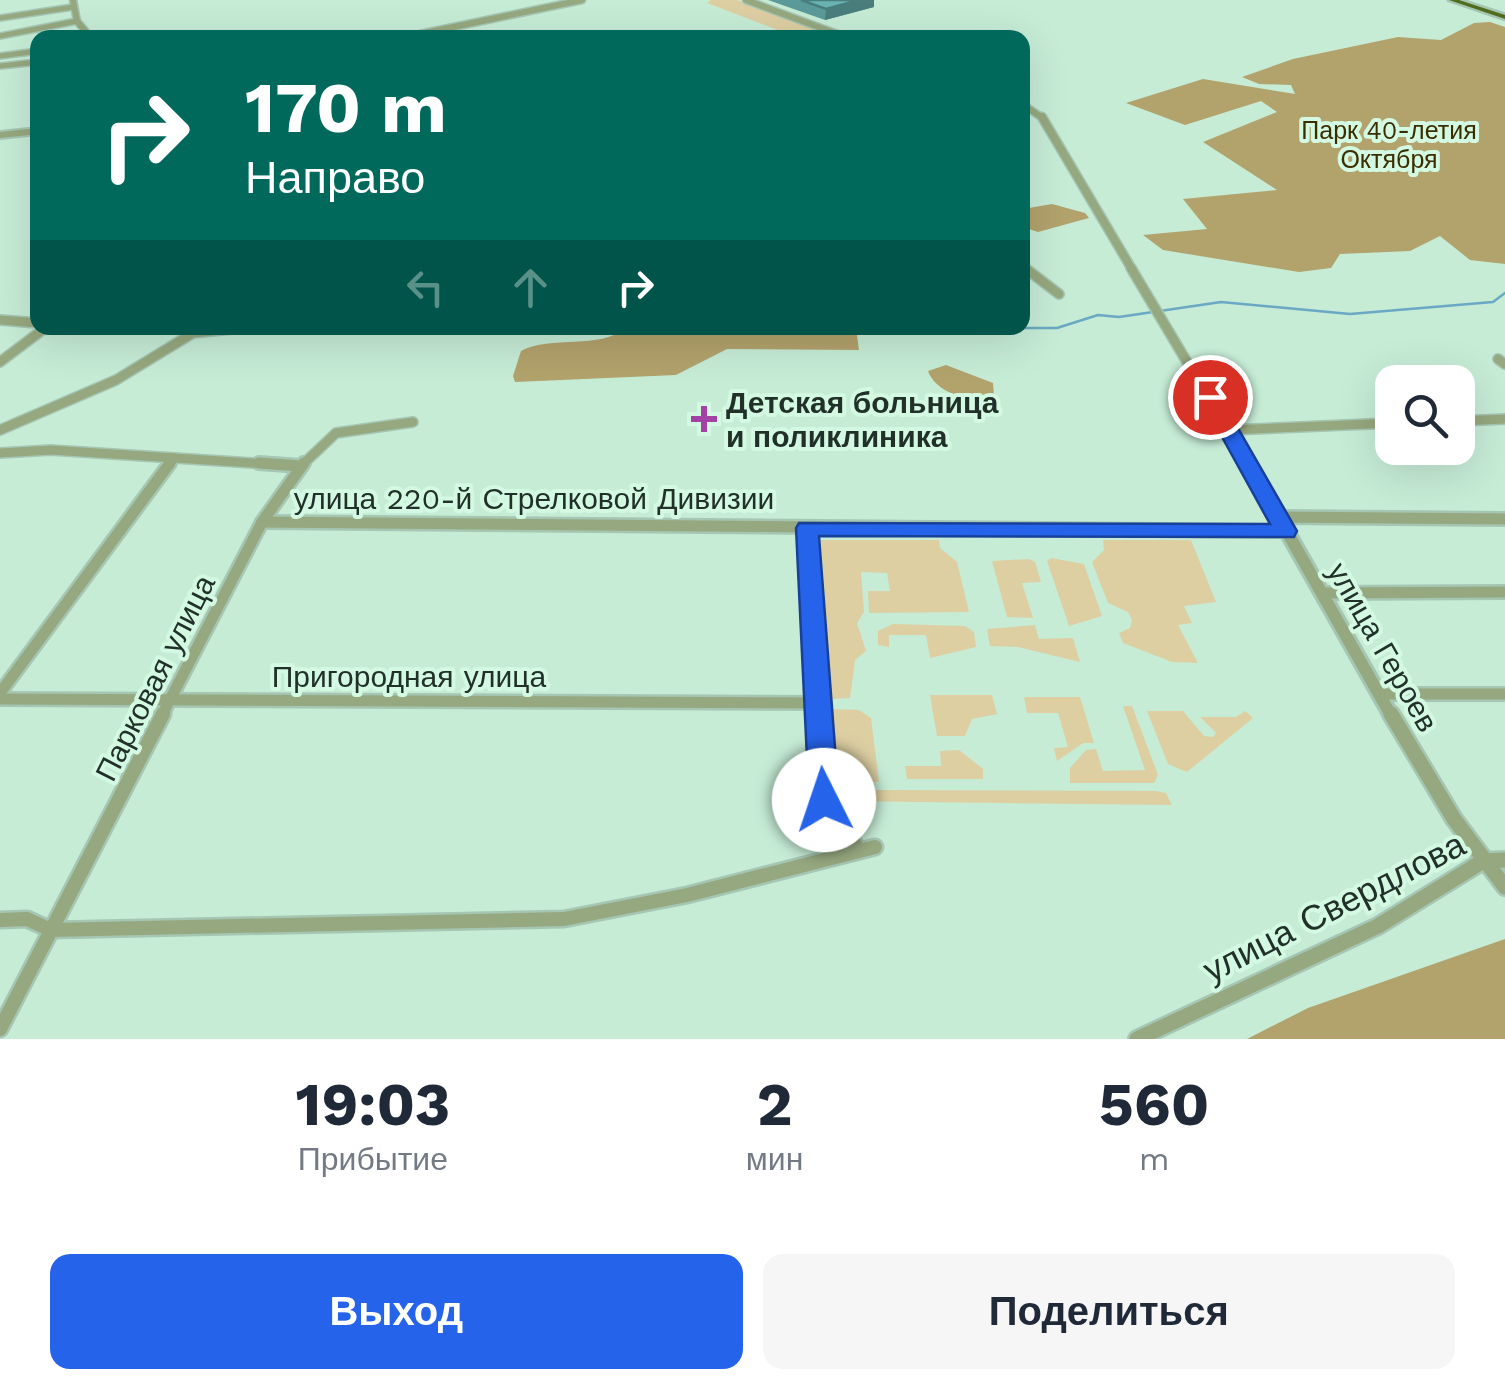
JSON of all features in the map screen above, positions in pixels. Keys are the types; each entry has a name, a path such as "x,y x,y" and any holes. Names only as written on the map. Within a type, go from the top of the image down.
{"highway":[{"path":"1452,0 1505,16"}],"street":[{"path":"438,30 582,0"},
{"path":"746,0 827,30"},
{"path":"0,18 73,4 85,30"},
{"path":"0,36 77,20"},
{"path":"0,56 30,52"},
{"path":"0,66 30,63"},
{"name":"улица Героев","path":"1030,109 1044,117 1147,298 1230,430 1380,694 1483,861 1505,887"},
{"path":"0,134 30,132"},
{"path":"1030,272 1058,294"},
{"path":"0,320 30,322"},
{"path":"0,362 36,335"},
{"path":"0,430 116,380 190,335"},
{"path":"1475,420 1505,419"},
{"name":"Парковая улица","path":"0,1029 262,522 302,466 336,433 414,422"},
{"path":"1230,430 1375,424"},
{"path":"0,453 51,450 302,466"},
{"path":"0,696 174,458"},
{"path":"1277,517 1505,519"},
{"name":"улица 220-й Стрелковой Дивизии","path":"262,522 758,523 807,528 1286,531"},
{"path":"807,528 824,800 858,850"},
{"path":"1324,592 1505,592"},
{"path":"1380,694 1505,694"},
{"name":"Пригородная улица","path":"0,696 818,703"},
{"path":"0,920 27,919 51,930 564,919 687,895 875,846"},
{"name":"улица Свердлова","path":"1137,1039 1378,926 1483,861 1505,860"}],"shaded area":[{"path":"737,0 818,30 778,30 707,3"},
{"path":"821,540 939,540 940,548 957,562 969,612 869,613 868,591 890,591 887,573 861,572 864,612 857,623 866,651 855,660 850,698 832,699"},
{"path":"1103,540 1191,540 1216,602 1184,606 1192,623 1178,625 1198,663 1172,662 1123,643 1119,633 1130,628 1132,620 1128,612 1108,603 1092,562 1104,550"},
{"path":"1051,558 1084,564 1102,616 1069,626 1047,561"},
{"path":"992,561 1035,562 1041,582 1022,583 1033,618 1007,617"},
{"path":"893,624 965,626 974,632 976,647 930,658 926,635 889,635 889,647 878,645 878,631"},
{"path":"1035,625 1039,639 1073,638 1080,662 1018,647 990,646 987,629"},
{"path":"930,695 992,695 997,714 972,719 965,736 937,736"},
{"path":"1024,697 1080,697 1094,743 1083,743 1057,761 1054,748 1068,747 1058,713 1027,713"},
{"path":"1123,706 1132,706 1158,775 1154,783 1070,783 1070,768 1086,750 1096,749 1103,771 1145,770"},
{"path":"832,709 859,710 871,718 879,782 865,782 866,790 1156,791 1166,793 1172,805 839,801"},
{"path":"1147,711 1183,711 1204,736 1213,737 1216,733 1200,717 1236,717 1245,711 1253,718 1187,772 1168,764"},
{"path":"959,750 983,769 983,779 907,779 905,766 941,766 940,751"}],"green space":[{"name":"Парк 40-летия Октября","path":"1490,22 1505,27 1505,264 1470,260 1440,236 1410,251 1340,254 1331,268 1299,272 1163,250 1143,235 1207,229 1183,199 1277,190 1203,142 1277,112 1261,101 1185,125 1126,103 1203,79 1295,94 1291,85 1259,84 1242,77 1293,59 1398,37 1441,40 1474,23"},
{"path":"1052,204 1085,213 1089,218 1038,232 1030,229 1030,208"},
{"path":"615,335 857,335 859,350 727,349 676,375 515,382 513,376 521,351 546,344"},
{"path":"946,365 993,383 994,396 965,397 939,386 928,371"},
{"path":"1505,939 1505,1039 1247,1039 1308,1008"}],"building":[{"path":"801,0 859,0 826,9"}],"waterway":[{"path":"1030,328 1057,328 1098,315 1119,317 1221,302 1350,314 1493,302 1505,293"}],"place":[{"name":"Детская больница и поликлиника","path":"704,419"}],"route":[{"path":"824,800 807,528 1286,531 1210,397"}]}
